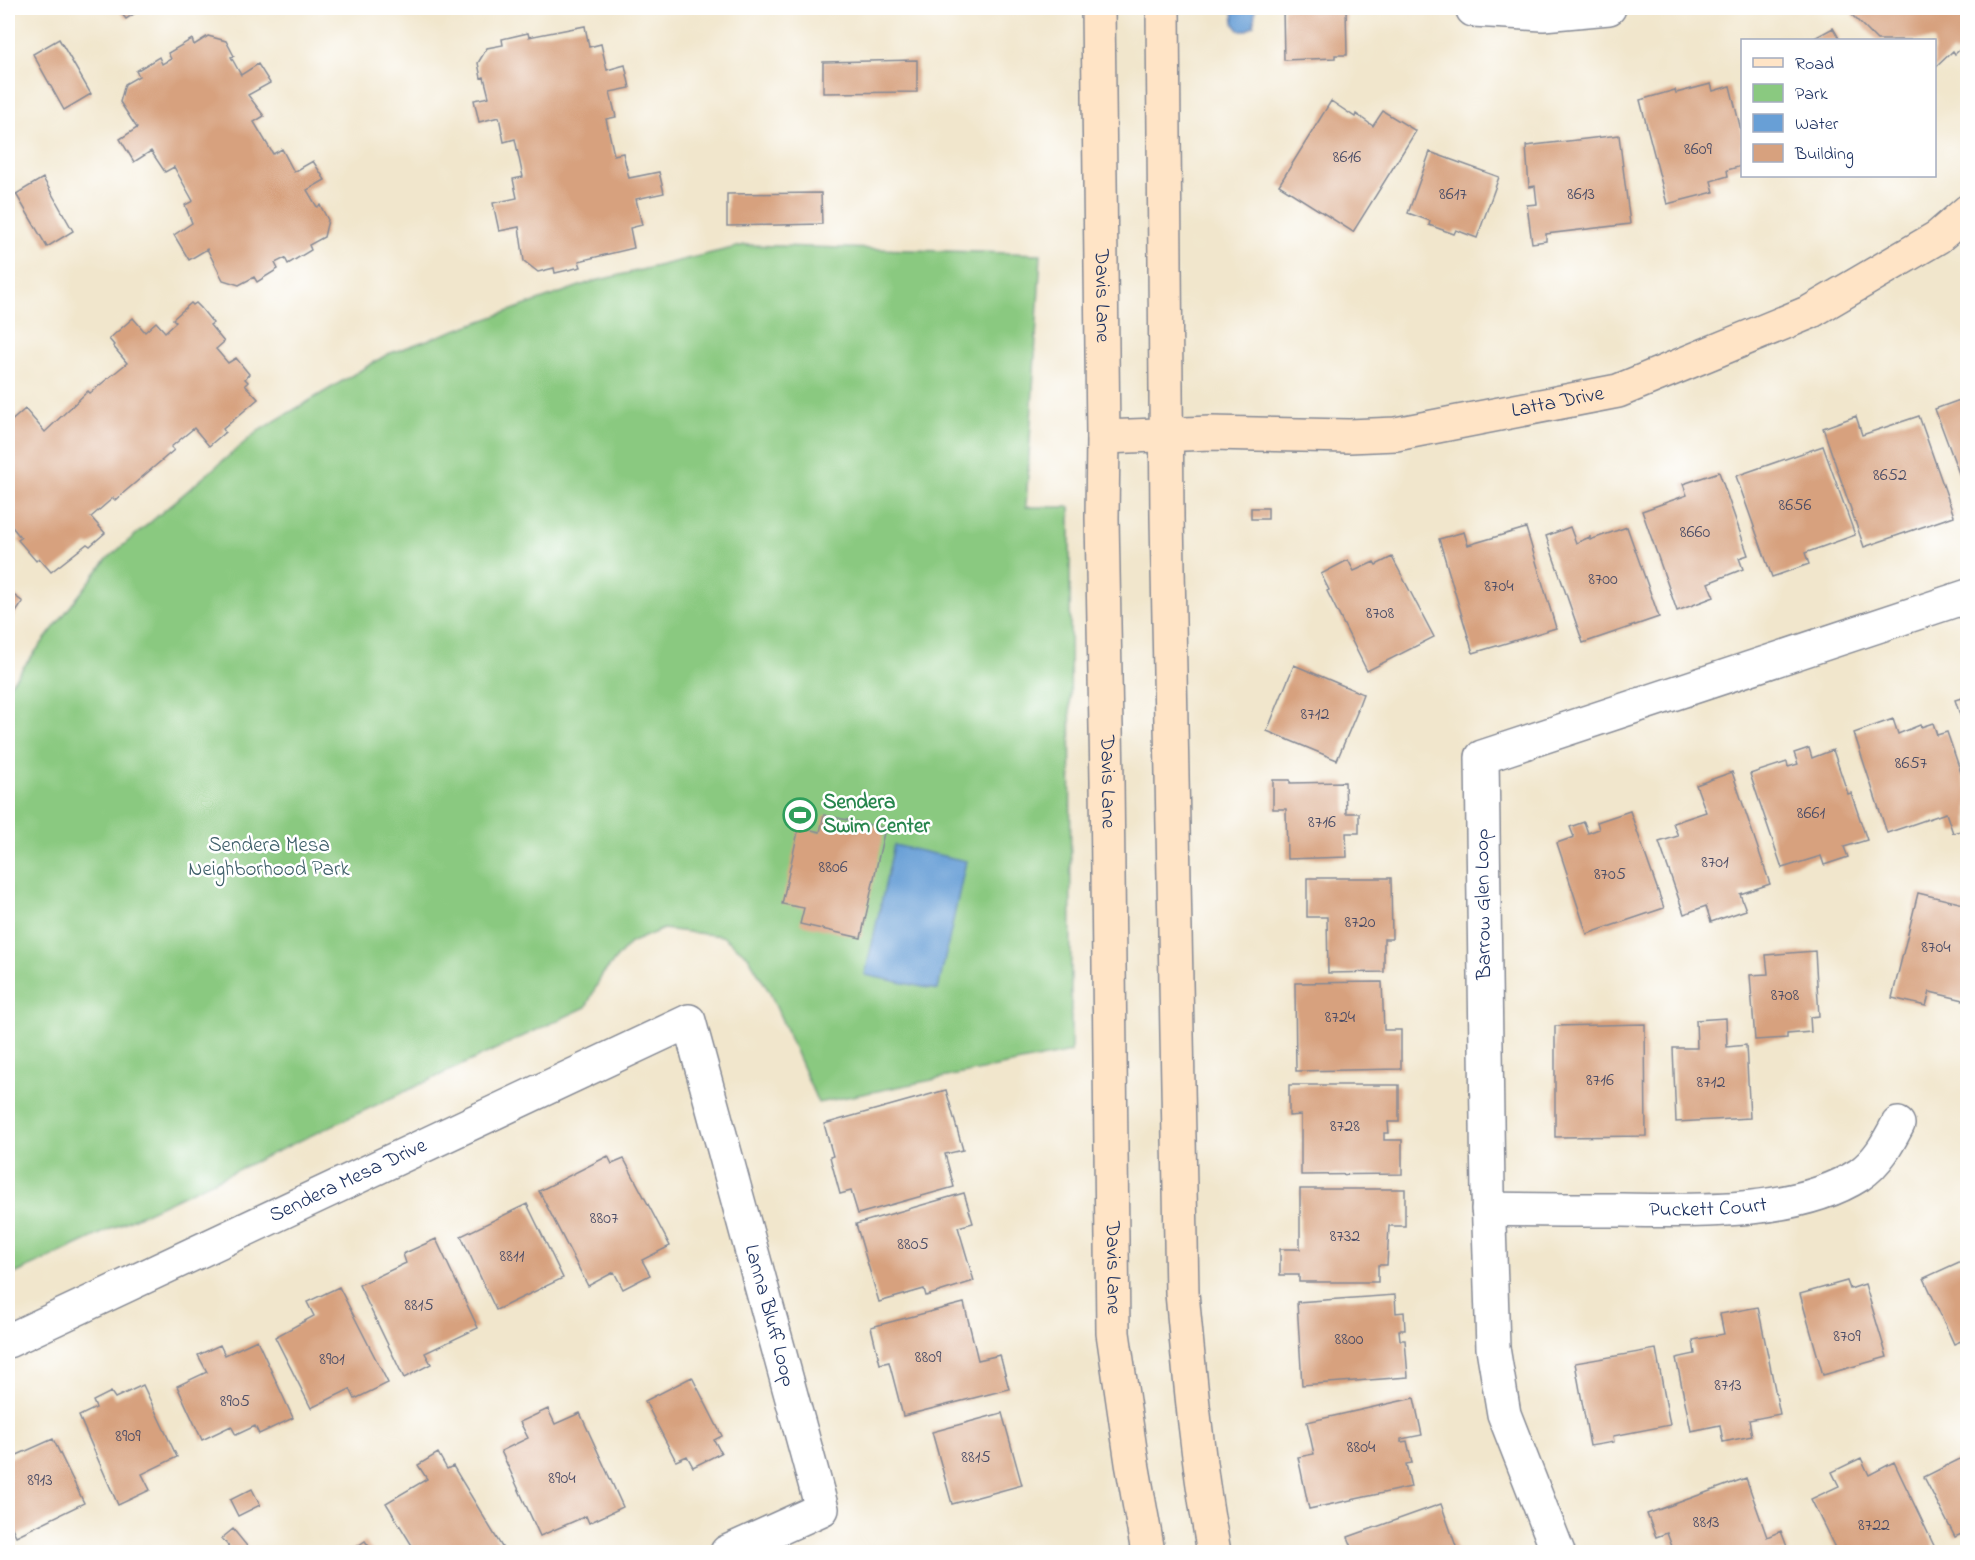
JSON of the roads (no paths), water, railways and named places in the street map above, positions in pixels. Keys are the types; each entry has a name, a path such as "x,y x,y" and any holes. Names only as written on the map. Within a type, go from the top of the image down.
{"main road":[{"name":"Davis Lane","path":"1098,8 1113,1333 1148,1552"},
{"path":"1163,8 1167,435 1182,1293 1193,1416 1214,1552"},
{"name":"Latta Drive","path":"1103,437 1211,434 1349,436 1396,434 1618,391 1810,312 1938,237 1968,212"}],"street":[{"path":"1473,9 1543,14 1609,8"},
{"name":"Barrow Glen Loop","path":"1558,1552 1504,1414 1493,1348 1488,1209 1482,757 1968,596"},
{"name":"Sendera Mesa Drive","path":"8,1341 689,1021"},
{"name":"Lanna Bluff Loop","path":"689,1021 822,1509 727,1552"},
{"name":"Puckett Court","path":"1488,1209 1677,1211 1739,1208 1787,1201 1830,1190 1860,1174 1883,1152 1898,1124"}],"water":[{"path":"1233,8 1255,8 1254,25 1247,30 1239,30 1234,24"},
{"path":"894,845 966,861 938,990 865,975"}],"place":[{"name":"Sendera Swim Center","path":"800,815"}],"park label":[{"name":"Sendera Mesa Neighborhood Park","path":"269,858"}]}
